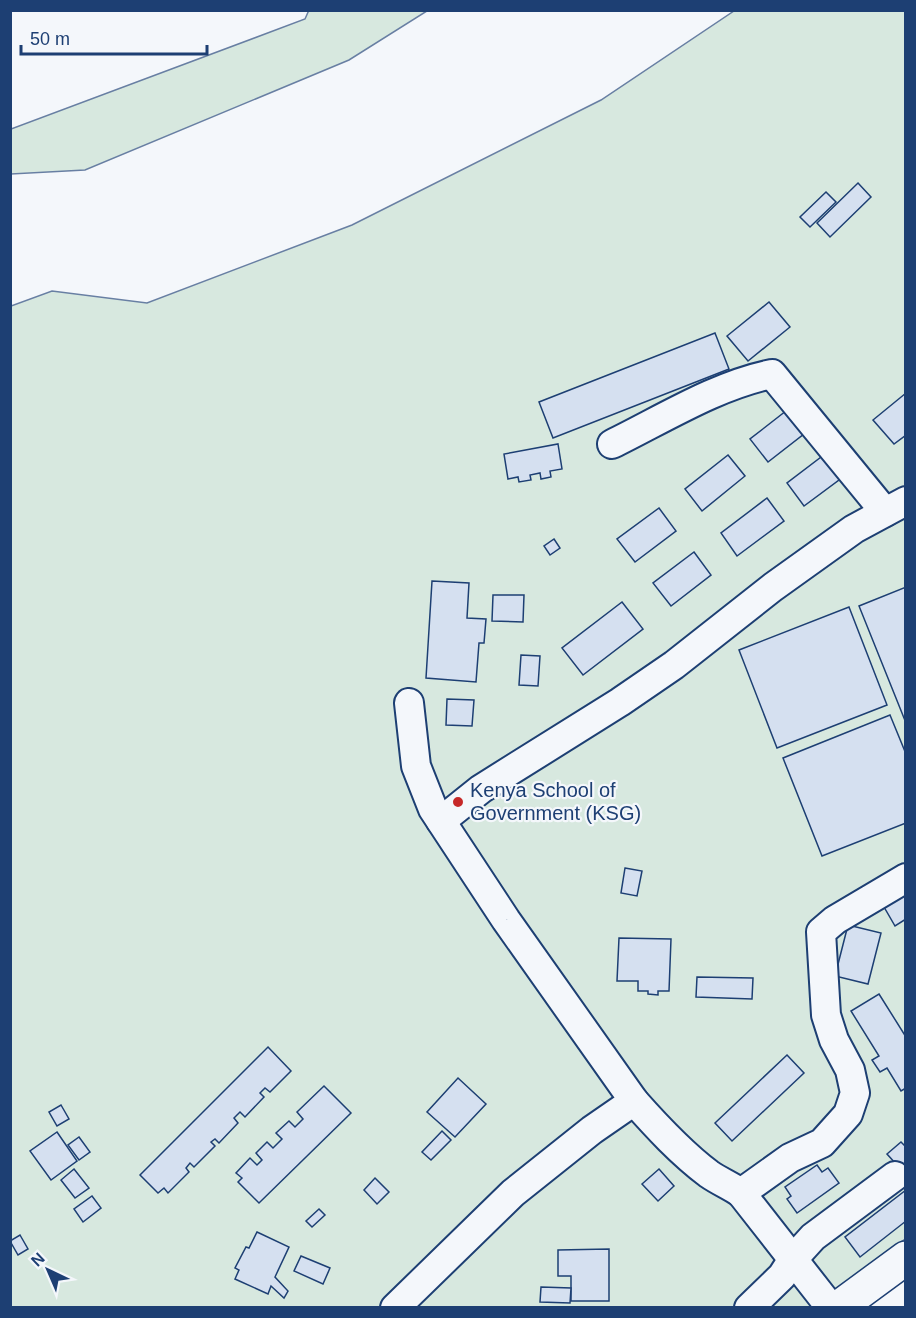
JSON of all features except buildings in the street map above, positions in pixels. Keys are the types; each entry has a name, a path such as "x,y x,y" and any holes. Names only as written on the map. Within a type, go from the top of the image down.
{"main road":[{"path":"838,1308 906,1258"}],"lane":[{"path":"441,821 481,789 620,702 674,665 791,574 854,529 895,507 772,374 754,377 725,388 612,444"},
{"path":"408,703 416,766 433,809 506,920 634,1101 657,1127 690,1158 710,1174 741,1192 831,1308"},
{"path":"741,1192 790,1158 822,1143 848,1114 855,1093 850,1070 834,1040 826,1015 821,932 836,920 906,878"},
{"path":"395,1308 513,1193 592,1130 634,1101"},
{"path":"749,1308 782,1276 793,1259 813,1237 895,1176"}],"shaded area":[{"path":"309,10 427,11 349,60 85,170 11,174 11,129 305,19"},
{"name":"Kenya School of Government (KSG)","path":"734,11 905,11 905,1239 816,1307 11,1308 11,306 52,291 147,303 352,225 601,100"}],"place":[{"name":"Kenya School of Government (KSG)","path":"458,802"}]}
